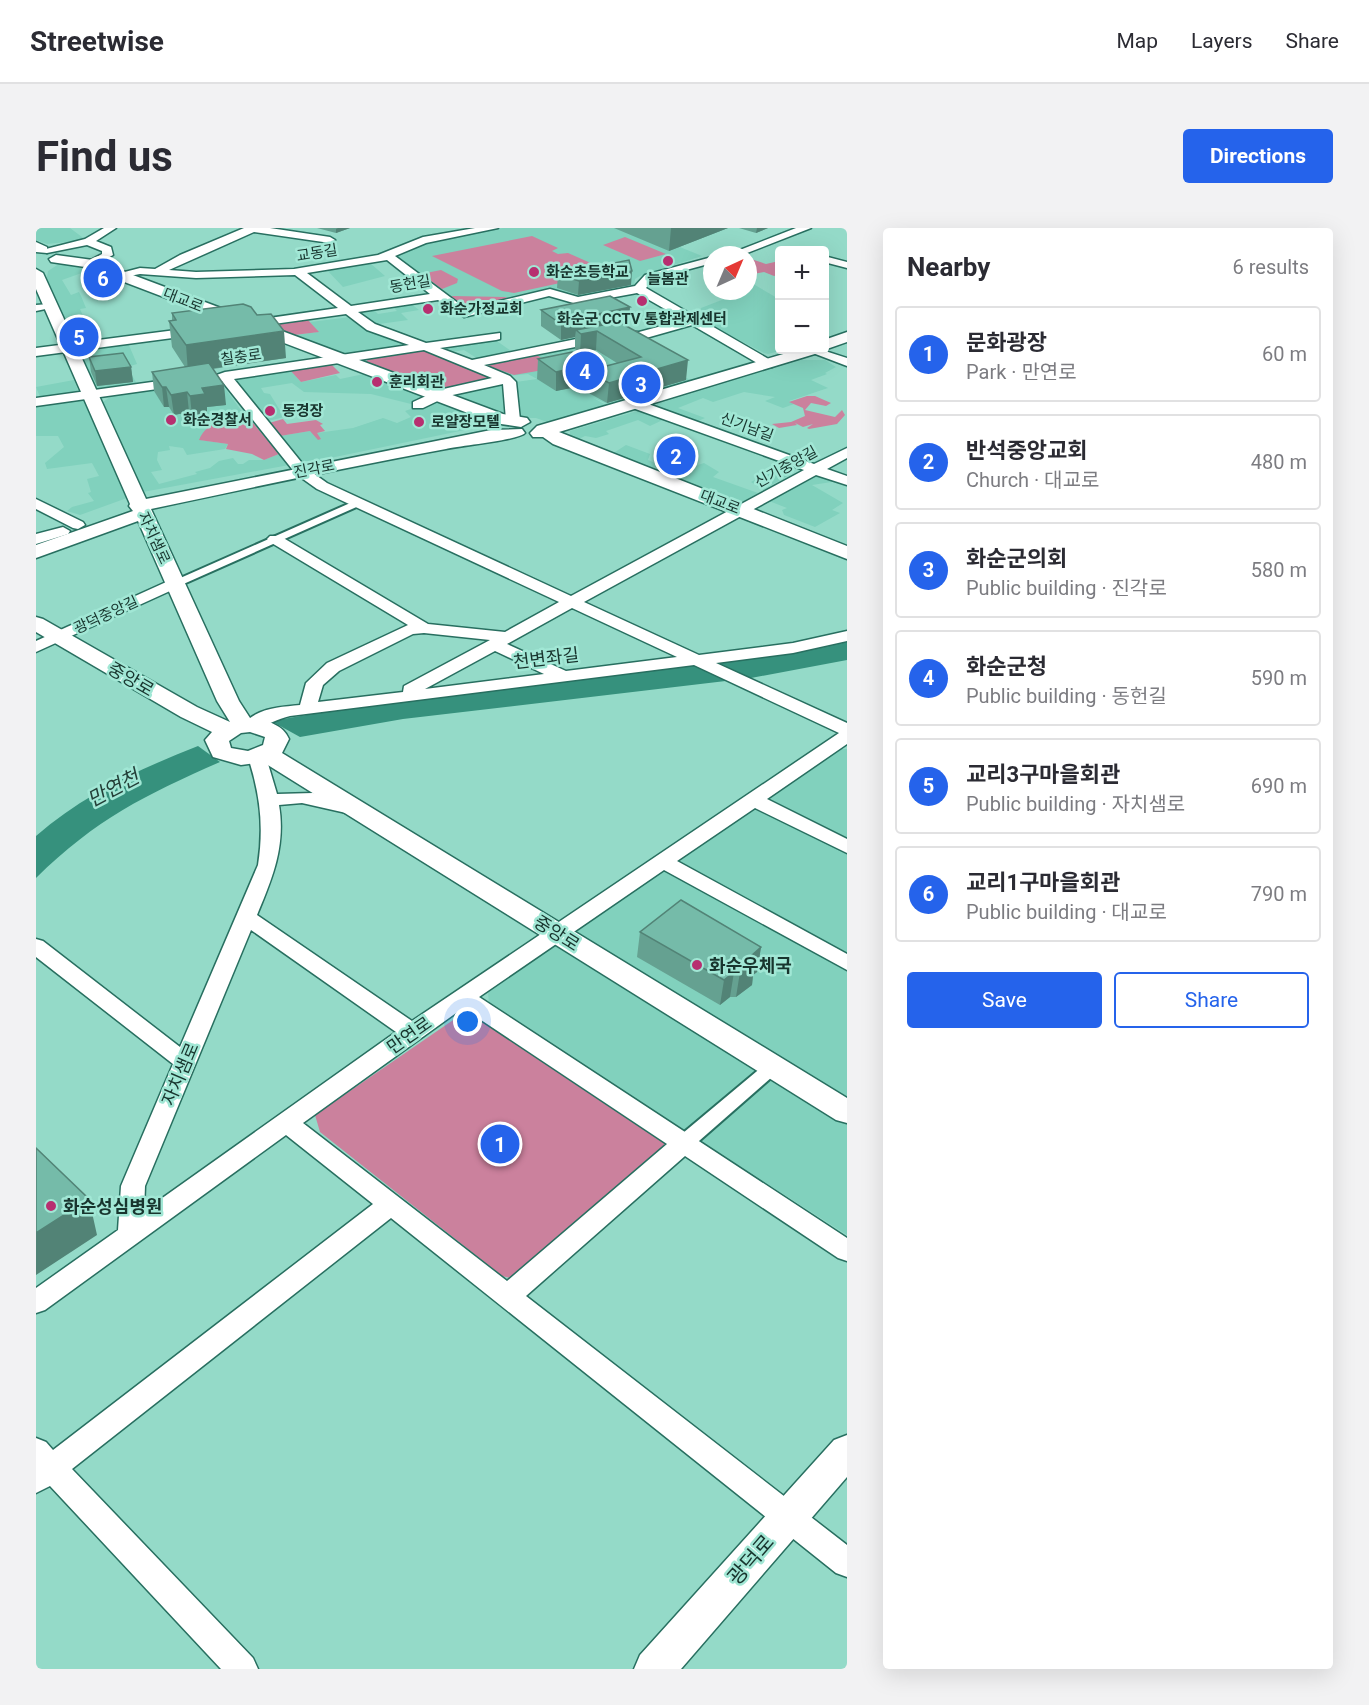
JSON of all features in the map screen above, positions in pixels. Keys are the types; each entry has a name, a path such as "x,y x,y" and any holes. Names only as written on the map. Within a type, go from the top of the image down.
{"street":[{"path":"36,273 46,254 88,241 111,228"},
{"path":"157,272 171,263 250,228 330,240"},
{"name":"교동길","path":"90,263 140,271 196,275 298,272 389,256 423,240 493,228"},
{"path":"757,247 806,228"},
{"path":"79,229 88,241 107,249 108,255 90,263"},
{"path":"768,243 779,246"},
{"name":"대교로","path":"46,254 90,263 247,325 440,396 506,426"},
{"path":"389,256 441,296"},
{"path":"829,260 847,265"},
{"path":"464,313 550,292 577,301 639,289 649,277 703,263"},
{"name":"교동길","path":"119,275 140,271"},
{"path":"298,272 371,327 506,378 511,386 506,426 546,432 799,354"},
{"name":"자치샘로","path":"36,273 42,307 70,349 92,394 139,507 241,727"},
{"path":"639,289 768,364"},
{"name":"동헌길","path":"247,325 441,296 521,354"},
{"path":"472,364 616,334 639,336 693,321"},
{"path":"36,352 247,325"},
{"name":"대교로","path":"343,360 496,336"},
{"path":"829,344 847,337"},
{"path":"823,354 847,362"},
{"name":"칠충로","path":"36,402 343,360"},
{"path":"225,376 301,471 321,486 699,660 845,739"},
{"path":"418,405 444,393 506,378"},
{"name":"신기남길","path":"635,404 847,481"},
{"name":"진각로","path":"36,541 139,507 506,426"},
{"name":"대교로","path":"546,432 847,553"},
{"name":"신기중앙길","path":"397,697 847,452"},
{"path":"36,503 70,528"},
{"path":"175,583 357,503"},
{"name":"진각로","path":"36,552 122,519 139,507"},
{"path":"275,539 423,628 503,641 563,676"},
{"name":"광덕중앙길","path":"36,647 175,583"},
{"name":"중앙로","path":"36,623 189,712 241,727 275,733 277,744 262,756 359,810 847,1112"},
{"path":"308,708 315,683 333,667 397,634 423,628"},
{"name":"천변좌길","path":"241,727 268,715 308,708 793,648 847,636"},
{"path":"189,712 211,711 228,702"},
{"path":"241,727 217,740 221,752 240,759 262,756"},
{"name":"만연로","path":"36,1302 412,1032 845,739"},
{"name":"자치샘로","path":"130,1236 133,1186 268,865 272,841 271,802 262,756"},
{"path":"271,802 282,797 304,798 359,810"},
{"path":"754,800 847,847"},
{"path":"664,862 847,963"},
{"path":"247,918 412,1032"},
{"path":"36,946 185,1062"},
{"path":"463,997 847,1251"},
{"path":"507,1297 774,1066"},
{"path":"287,1123 847,1563"},
{"path":"242,1669 41,1466 390,1205"},
{"name":"광덕로","path":"654,1669 847,1451"}],"shaded area":[{"path":"36,228 70,228 86,240 47,244 36,240"},
{"name":"화순초등학교","path":"503,228 633,228 702,256 640,276 635,279 634,287 579,299 555,291 464,309 396,259 400,254 428,241"},
{"path":"532,236 558,248 552,251 558,254 568,253 611,272 514,293 502,291 432,256"},
{"path":"625,237 666,254 640,261 603,245"},
{"path":"757,261 766,264 775,262 775,276 764,272 757,273"},
{"path":"370,263 385,276 343,287 326,269"},
{"path":"59,264 74,264 90,270 62,280 71,295 79,292 86,308 80,309 95,343 75,345 46,282 48,271"},
{"path":"441,270 458,279 457,283 442,289 421,274"},
{"path":"757,286 775,297 775,352 764,353 714,327 713,322 706,317 698,316 701,308 722,300 757,300"},
{"path":"449,297 510,299 464,309"},
{"path":"410,303 419,310 401,313 408,320 372,325 356,312 373,309 378,314 397,311 392,306"},
{"path":"351,317 363,327 413,347 339,354 294,335 318,332 310,322"},
{"path":"308,320 319,332 294,335 273,327 276,324"},
{"path":"617,337 690,380 607,404 592,397 606,405 547,422 536,418 517,418 516,382 537,379 528,374 508,376 485,366"},
{"path":"494,339 514,353 481,361 464,350 446,353 437,348"},
{"path":"128,343 137,364 127,367 137,384 104,389 96,387 78,352"},
{"path":"419,350 429,351 492,378 438,391 366,362 369,358"},
{"path":"535,354 546,361 581,354 584,356 555,368 514,375 488,366 489,363"},
{"path":"801,360 825,360 836,367 825,373 827,374 811,380 828,388 789,401 794,404 783,408 765,401 775,397 744,392 713,402 703,398 678,408 705,418 696,422 657,408 657,404"},
{"path":"330,363 340,373 301,382 289,369"},
{"path":"288,368 301,382 336,375 340,379 364,374 376,376 488,419 484,426 311,462 300,461 280,436 353,428 383,418 397,423 411,417 405,411 419,406 371,394 304,392 292,383 261,388 264,393 270,394 284,417 265,422 232,378"},
{"path":"74,380 78,390 75,392 40,397 36,387"},
{"name":"화순경찰서","path":"197,382 224,387 246,417 215,422 200,440 228,444 225,449 187,455 183,448 169,446 170,450 158,452 157,460 162,470 151,472 159,484 197,474 195,472 210,468 219,461 233,458 238,464 243,464 249,460 264,460 279,454 289,465 143,492 103,402 113,395"},
{"path":"498,383 506,384 507,412 500,414 450,395"},
{"path":"815,396 831,403 826,406 811,403 805,410 835,417 842,410 845,415 837,424 809,429 807,428 813,424 803,427 795,423 797,425 779,428 772,424 791,422 805,416 803,408 789,402"},
{"path":"74,399 88,401 127,498 80,515 67,511 72,507 94,501 88,493 91,492 87,479 99,476 92,463 47,469 45,463 64,447 58,436 36,436 36,405"},
{"path":"644,409 667,418 650,426 638,420 606,431 609,434 596,438 585,436 577,440 570,437 570,431"},
{"path":"248,417 279,454 264,460 252,454 226,449 228,444 199,440 213,424"},
{"path":"283,419 287,424 316,420 323,424 320,425 325,431 317,433 321,439 318,440 310,431 280,436 269,423"},
{"path":"626,445 650,454 648,460 676,472 704,463 719,472 713,477 758,493 744,501 735,500 612,454"},
{"path":"777,468 791,474 763,490 751,482"},
{"path":"821,474 838,481 812,485 843,503 832,510 840,513 815,527 784,515 782,510 787,508 769,501 811,475"},
{"path":"840,749 847,749 847,1235 489,1004 488,992"},
{"path":"459,1016 487,1017 664,1136 665,1151 514,1279 502,1276 320,1132 315,1115"}],"water":[{"path":"847,642 847,660 751,678 403,719 300,737 271,721 366,705 811,650"},
{"name":"만연천","path":"198,746 220,762 122,810 58,857 36,878 36,836 54,821 113,784"}],"building":[{"path":"629,260 632,271 579,281 558,274"},
{"path":"610,296 630,307 598,314 602,316 561,324 541,310"},
{"path":"243,304 251,307 257,315 271,314 284,331 186,345 169,321 176,320 172,313"},
{"path":"619,322 688,360 609,383 587,371 641,357 597,331 581,334 576,330"},
{"path":"572,352 591,364 556,372 538,359"},
{"path":"123,353 131,367 95,371 89,357"},
{"path":"209,363 224,385 202,388 205,394 190,396 187,392 171,395 166,387 162,387 152,372"},
{"path":"681,900 761,947 752,955 756,960 724,980 640,932"},
{"path":"36,1148 89,1199 36,1233"}],"place":[{"name":"늘봄관","path":"668,261"},
{"name":"화순초등학교","path":"534,272"},
{"name":"교리1구마을회관","path":"103,278"},
{"name":"화순군 CCTV 통합관제센터","path":"642,301"},
{"name":"화순가정교회","path":"428,309"},
{"name":"교리3구마을회관","path":"79,337"},
{"name":"화순군청","path":"585,371"},
{"name":"훈리회관","path":"377,382"},
{"name":"화순군의회","path":"641,384"},
{"name":"동경장","path":"270,411"},
{"name":"화순경찰서","path":"171,420"},
{"name":"로얄장모텔","path":"419,422"},
{"name":"반석중앙교회","path":"676,456"},
{"name":"화순우체국","path":"697,965"},
{"name":"문화광장","path":"500,1144"},
{"name":"화순성심병원","path":"51,1206"}]}
